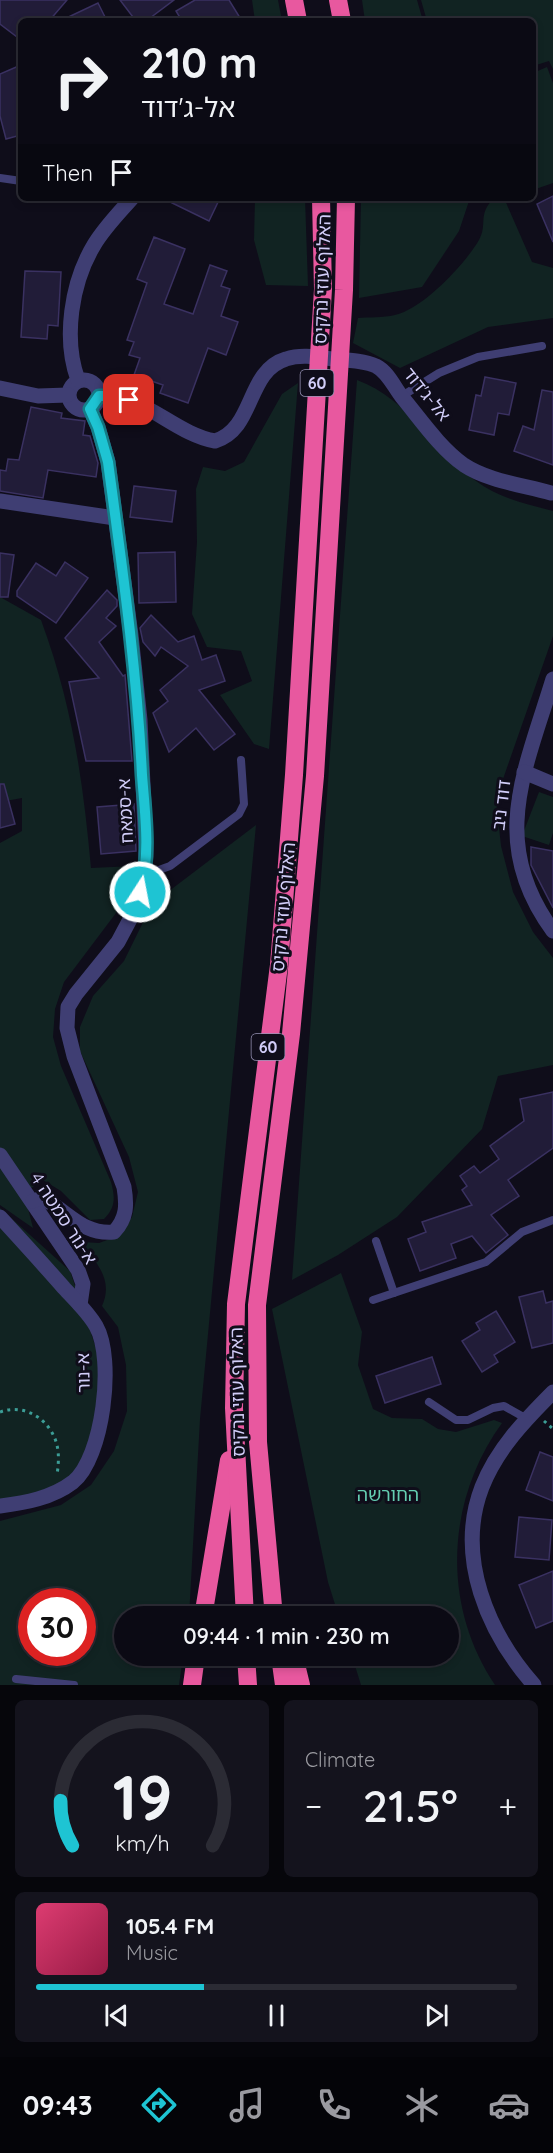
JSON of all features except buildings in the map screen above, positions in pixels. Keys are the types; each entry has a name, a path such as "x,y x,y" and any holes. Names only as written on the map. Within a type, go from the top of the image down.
{"highway":[{"path":"294,0 297,18"},
{"path":"338,0 341,18"},
{"name":"האלוף עוזי נרקיס","path":"243,1606 234,1408 236,1304 280,944 297,740 323,289 321,201"},
{"name":"האלוף עוזי נרקיס","path":"273,1606 262,1511 256,1400 257,1305 291,1034 306,882 318,730 344,290 346,201"},
{"path":"205,1606 226,1478 234,1408"},
{"path":"262,1511 283,1606"},
{"path":"192,1685 195,1666"},
{"path":"247,1666 248,1685"},
{"path":"281,1666 284,1685"},
{"path":"296,1666 301,1685"}],"street":[{"path":"78,380 71,349 78,283 94,245 125,201"},
{"name":"אל-ג'דוד","path":"94,403 118,396 189,433 215,441 234,432 260,380 270,368 285,359 304,356 367,363 386,374 449,452 464,465 479,473 551,492"},
{"path":"78,380 93,382 94,403 75,407 68,395 71,386 78,380"},
{"path":"0,388 38,396 68,395"},
{"name":"א-סמאח","path":"33,1201 42,1198 85,1228 101,1233 114,1232 121,1224 127,1207 124,1187 74,1056 67,1028 68,1007 88,978 118,942 135,910 145,875 146,849 140,720 108,462 94,403"},
{"path":"0,501 115,518"},
{"name":"דוד ניב","path":"553,679 525,772 515,819 517,847 530,893 553,931"},
{"path":"525,772 553,784"},
{"name":"א-נור סמטה 4","path":"0,1155 78,1270 83,1284 80,1305"},
{"name":"א-נור","path":"0,1217 97,1326 105,1356 105,1394 96,1437 87,1460 75,1480 56,1492 23,1503 0,1506"},
{"path":"534,1685 507,1652 494,1630 480,1592 473,1526 482,1487 500,1452 526,1419 553,1392"}],"lane":[{"path":"0,178 18,181"},
{"path":"402,396 440,373 478,357 542,346"},
{"path":"145,875 170,866 239,814 244,804 241,760"},
{"path":"373,1300 486,1262 522,1232 535,1224 553,1220"},
{"path":"376,1241 394,1293"},
{"path":"429,1402 456,1420 468,1420 493,1408 504,1406 526,1419"},
{"path":"16,1679 74,1685"}],"path":[{"path":"0,1412 22,1409 39,1417 51,1433 58,1449 56,1492"}],"green space":[{"path":"252,0 278,0 281,18 255,18"},
{"path":"362,0 417,0 422,18 365,18"},
{"path":"421,0 553,0 553,69 549,61 536,65 536,18 426,18"},
{"path":"547,67 553,83 553,183 536,189 536,72"},
{"path":"255,201 305,201 308,286 266,285 254,240"},
{"path":"361,201 469,201 459,231 422,287 359,298"},
{"path":"492,201 505,201 532,262 553,268 553,318 488,327 400,368 353,343 358,318 390,316 406,311 430,295 454,273 479,240 484,215"},
{"path":"357,380 391,399 476,481 503,496 553,511 553,636 496,799 501,846 513,892 533,932 553,958 553,1065 498,1076 482,1129 397,1217 338,1255 292,1280"},
{"path":"298,383 269,749 254,744 220,695 252,681 241,651 207,647 192,614 197,542 196,489 203,467 225,471 244,462 282,394"},
{"path":"0,597 41,620 52,651 75,742 91,868 134,866 116,913 64,982 55,1009 53,1037 61,1066 111,1182 113,1206 104,1219 90,1220 61,1191 43,1180 24,1193 33,1228 0,1205 0,843 22,831 22,798 0,802"},
{"path":"539,792 553,797 553,833 549,845 522,836"},
{"path":"256,825 200,1419 190,1606 114,1606 114,1666 182,1666 179,1685 0,1685 0,1521 61,1505 91,1485 114,1451 127,1411 126,1365 118,1327 102,1306 106,1288 105,1279 81,1242 99,1243 118,1236 132,1217 138,1192 129,1157 80,1051 80,1027 93,996 124,961 152,904"},
{"path":"0,1208 70,1271 98,1354 98,1402 87,1460 75,1480 0,1505"},
{"name":"החורשה","path":"341,1273 362,1332 358,1365 373,1409 392,1418 422,1419 438,1429 456,1432 494,1420 502,1423 483,1453 470,1485 461,1519 457,1553 459,1587 465,1621 478,1654 495,1685 361,1685 355,1666 459,1666 459,1606 336,1606 328,1582 272,1309"}],"route":[{"path":"129,400 118,396 99,396 98,402 90,409 108,462 140,720 146,849 145,875 140,892"}]}
